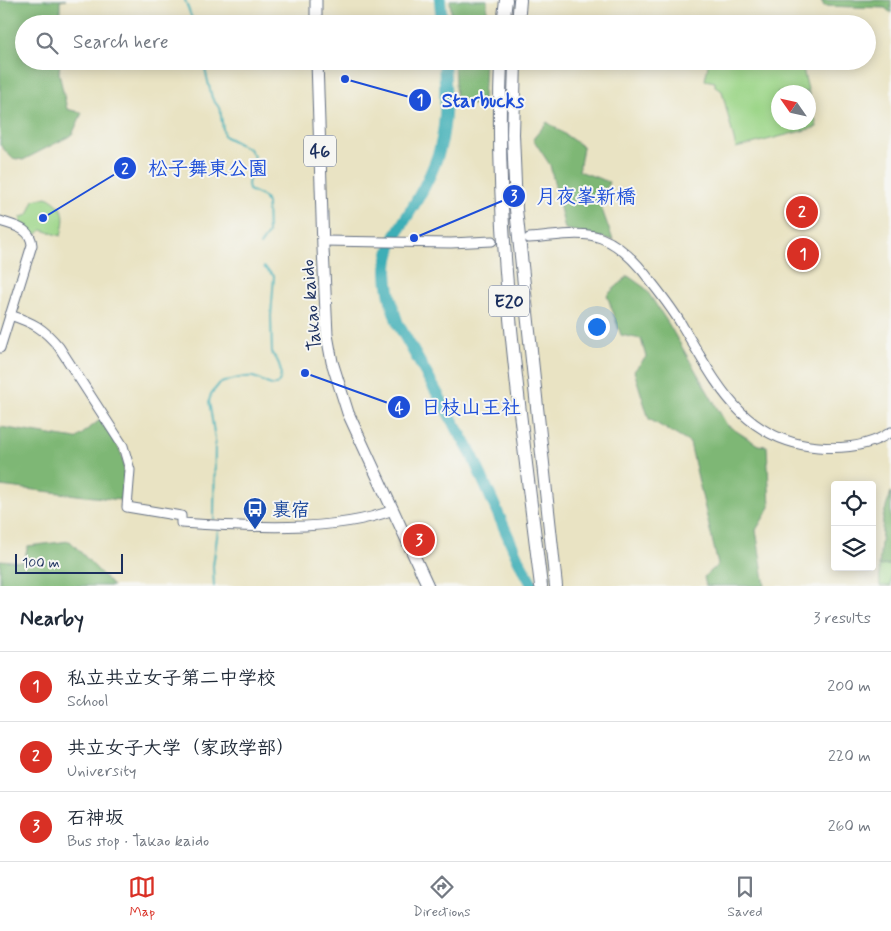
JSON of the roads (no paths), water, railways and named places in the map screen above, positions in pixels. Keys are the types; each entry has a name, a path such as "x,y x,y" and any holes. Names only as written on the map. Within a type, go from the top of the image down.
{"highway":[{"path":"504,15 506,0"},
{"path":"519,15 520,0"},
{"name":"E20","path":"501,70 499,110 505,257 541,586"},
{"name":"E20","path":"515,70 516,209 556,586"}],"main road":[{"path":"316,0 316,15"},
{"name":"Takao kaido","path":"317,70 328,335 336,375 346,407 428,586"}],"street":[{"path":"0,221 20,228 32,238 32,245 0,348"},
{"path":"529,238 581,235 600,237 628,255 647,276 682,325 723,394 745,416 772,434 790,442 829,448 867,442 891,432"},
{"path":"323,241 492,240"},
{"path":"10,315 37,324 48,334 59,347 123,446 130,470 126,508 181,516 181,523 239,526 324,525 377,516 393,510"}],"waterway":[{"path":"185,0 191,15"},
{"path":"440,0 441,15"},
{"path":"205,70 212,98 220,109 224,136 249,149 254,156 248,184 249,190 264,197 267,203 268,234 260,245"},
{"path":"444,70 444,126 439,151 424,187 395,238 389,254 387,273 390,295 398,324 472,455 519,561 533,586"},
{"path":"214,519 215,439 209,401 211,394 220,383 241,377 253,377 276,385 281,374 279,365 272,354 271,316 274,276 264,267"},
{"path":"214,586 213,566 218,530"}],"place":[{"name":"Starbucks","path":"345,79"},
{"name":"共立女子大学（家政学部）","path":"802,212"},
{"name":"松子舞東公園","path":"43,218"},
{"name":"月夜峯新橋","path":"414,238"},
{"name":"私立共立女子第二中学校","path":"803,254"},
{"name":"日枝山王社","path":"305,373"},
{"name":"裏宿","path":"255,530"},
{"name":"石神坂","path":"419,540"}]}
